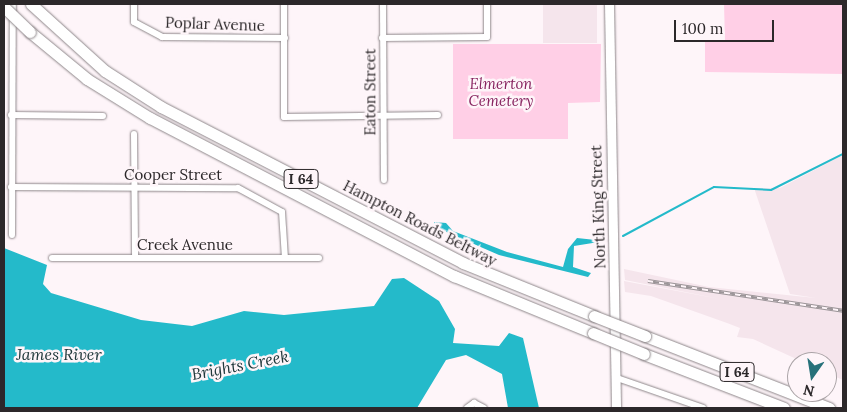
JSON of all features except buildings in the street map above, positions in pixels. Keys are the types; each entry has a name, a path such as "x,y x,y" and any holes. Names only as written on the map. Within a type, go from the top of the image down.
{"highway":[{"name":"Hampton Roads Beltway","path":"31,4 106,71 161,107 463,263 829,408"},
{"name":"Hampton Roads Beltway","path":"4,7 30,32 87,79 150,118 454,276 644,354 784,408"}],"main road":[{"name":"North King Street","path":"609,4 608,166 617,378 616,408"}],"street":[{"path":"12,235 11,115 13,4"},
{"name":"Poplar Avenue","path":"134,4 134,22 162,37 284,38"},
{"path":"284,4 284,117 438,115"},
{"name":"Eaton Street","path":"382,4 384,180"},
{"path":"382,38 488,37 487,4"},
{"path":"11,115 103,116"},
{"path":"134,134 135,257"},
{"name":"Cooper Street","path":"11,187 238,188 282,212 285,258"},
{"name":"Creek Avenue","path":"52,258 319,258"},
{"path":"617,378 704,408"},
{"path":"468,408 478,403 484,408"}],"shaded area":[{"path":"543,4 597,4 597,43 543,43"},
{"path":"843,155 843,380 837,377 837,352 787,352 787,355 753,339 737,337 740,328 651,296 625,292 624,281 720,299 625,280 624,269 709,287 816,298 790,294 754,188 780,188"}],"green space":[{"path":"724,4 843,4 843,74 705,72 705,42 725,41"},
{"name":"Elmerton Cemetery","path":"453,44 601,44 600,102 568,103 568,139 453,139"}],"water":[{"path":"434,222 446,223 453,231 507,252 563,267 568,249 577,238 605,241 574,246 573,267 591,273 588,277 499,255 437,228"},
{"name":"James River","path":"4,248 47,265 43,284 51,293 141,320 192,326 244,311 284,315 374,306 392,279 404,278 439,301 455,329 453,343 499,346 509,333 523,338 539,408 508,408 502,374 466,355 446,360 417,408 4,408"}],"waterway":[{"path":"623,236 714,187 771,190 843,154"}],"railway":[{"path":"648,281 843,311"}],"water label":[{"name":"Brights Creek","path":"240,365"}]}
